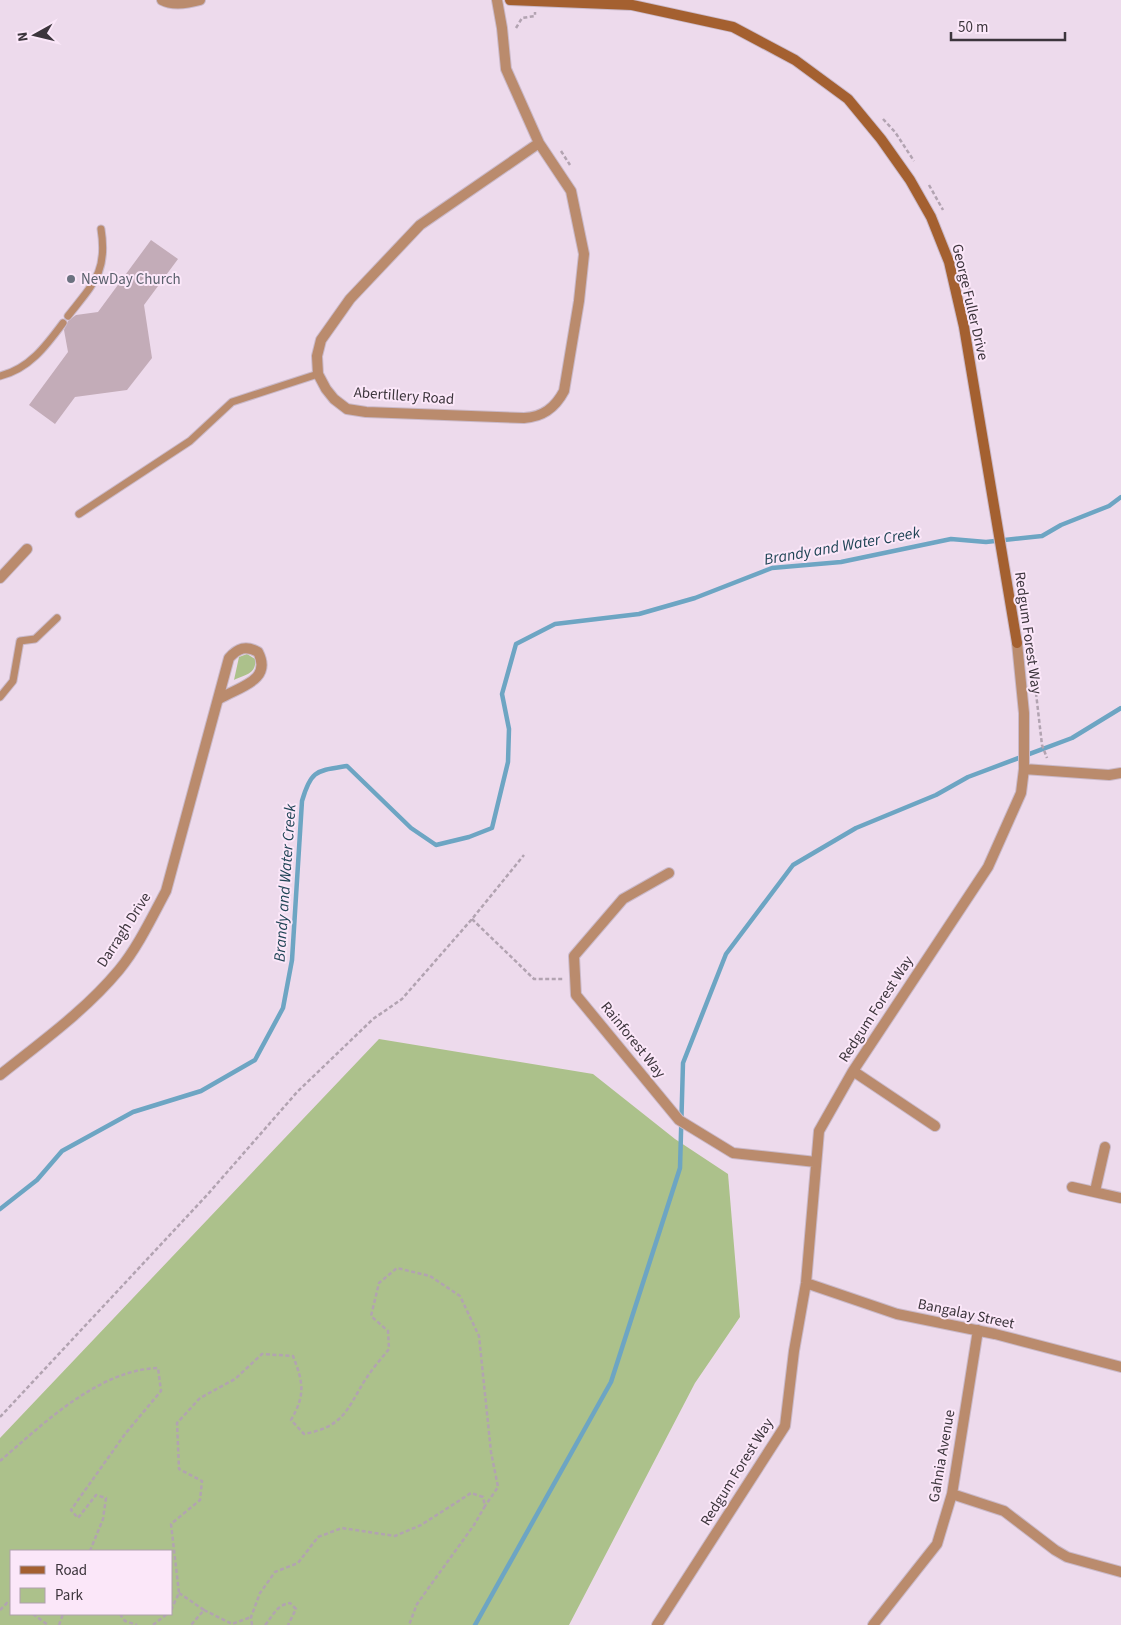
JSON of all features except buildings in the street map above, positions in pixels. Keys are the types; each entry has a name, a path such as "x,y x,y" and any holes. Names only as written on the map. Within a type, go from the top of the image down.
{"street":[{"path":"162,0 167,3 200,0"},
{"name":"Abertillery Road","path":"318,374 334,399 347,409 366,412 536,417 549,411 558,402 564,391 579,301 584,254 571,191 539,143 506,69 497,0"},
{"name":"George Fuller Drive","path":"510,0 632,5 733,27 795,60 848,99 881,139 910,180 931,217 949,262 964,327 974,391"},
{"path":"318,374 317,356 321,340 350,300 420,225 539,143"},
{"name":"Redgum Forest Way","path":"657,1625 785,1426 794,1351 806,1283 819,1131 853,1071 988,867 1021,793 1024,769 1024,713 1016,643 992,488 974,391"},
{"path":"0,578 27,549"},
{"name":"Darragh Drive","path":"0,1074 84,1008 120,969 150,922 166,891 229,658 236,650 245,647 258,652 262,672 257,678 219,699"},
{"path":"1024,769 1101,774 1121,772"},
{"name":"Rainforest Way","path":"669,873 623,899 574,956 576,995 679,1120 733,1153 816,1162"},
{"path":"853,1071 935,1126"},
{"path":"1095,1191 1104,1147"},
{"path":"1072,1186 1121,1198"},
{"name":"Bangalay Street","path":"806,1283 897,1314 978,1330 1121,1367"},
{"name":"Gahnia Avenue","path":"873,1625 937,1544 952,1494 978,1330"},
{"path":"952,1494 1004,1512 1067,1557 1121,1572"}],"lane":[{"path":"68,316 96,281 102,263 104,248 101,229"},
{"path":"0,376 13,373 43,350 63,323"},
{"path":"79,514 190,441 232,402 318,374"},
{"path":"0,697 13,682 20,642 35,639 57,618"}],"path":[{"path":"516,32 522,18 535,16 533,0"},
{"path":"877,113 895,132 915,163"},
{"path":"560,150 577,175 564,181"},
{"path":"925,178 943,211"},
{"path":"963,264 972,301"},
{"path":"1036,693 1042,745 1045,758 1051,760"},
{"path":"0,1417 208,1194 298,1091 373,1019 402,999 472,920 524,855"},
{"path":"472,920 534,980 576,978"},
{"path":"172,1608 179,1593 171,1524 200,1500 202,1481 179,1469 177,1423 200,1398 235,1379 262,1354 293,1356 302,1380 301,1404 291,1420 304,1434 322,1430 348,1412 366,1379 389,1349 388,1331 371,1316 379,1283 397,1268 430,1276 460,1296 479,1336 491,1452 498,1487 474,1525 417,1604 409,1625"},
{"path":"0,1461 64,1406 101,1385 142,1369 158,1368 161,1391 125,1434 72,1510 78,1518 96,1495 106,1498 103,1519 90,1550"},
{"path":"252,1625 251,1617 260,1593 275,1572 298,1563 318,1537 342,1528 395,1536 421,1525 471,1493 483,1497 485,1506"},
{"path":"179,1593 204,1610 232,1624 251,1617"},
{"path":"0,1610 7,1603 10,1604"},
{"path":"266,1625 273,1612 284,1604 290,1603 296,1609 288,1625"},
{"path":"191,1625 204,1610"},
{"path":"34,1615 48,1625"},
{"path":"121,1615 125,1621 137,1625"},
{"path":"153,1625 166,1615"},
{"path":"123,1625 125,1621"}],"green space":[{"path":"247,654 255,659 254,668 249,673 234,680 239,657"},
{"path":"379,1039 593,1074 675,1139 728,1174 740,1317 695,1383 569,1625 0,1625 0,1438"}],"waterway":[{"name":"Brandy and Water Creek","path":"0,1209 37,1180 62,1151 133,1112 201,1091 255,1060 283,1008 292,960 302,801 308,783 316,774 328,769 347,766 411,828 436,845 469,837 492,828 508,762 509,729 502,694 516,644 555,624 639,614 695,598 772,568 841,562 951,539 986,542 1042,536 1061,525 1109,506 1121,497"},
{"path":"475,1625 611,1382 680,1168 683,1063 726,954 793,865 856,828 936,795 968,777 1072,738 1121,708"}],"place":[{"name":"NewDay Church","path":"71,279"}]}
